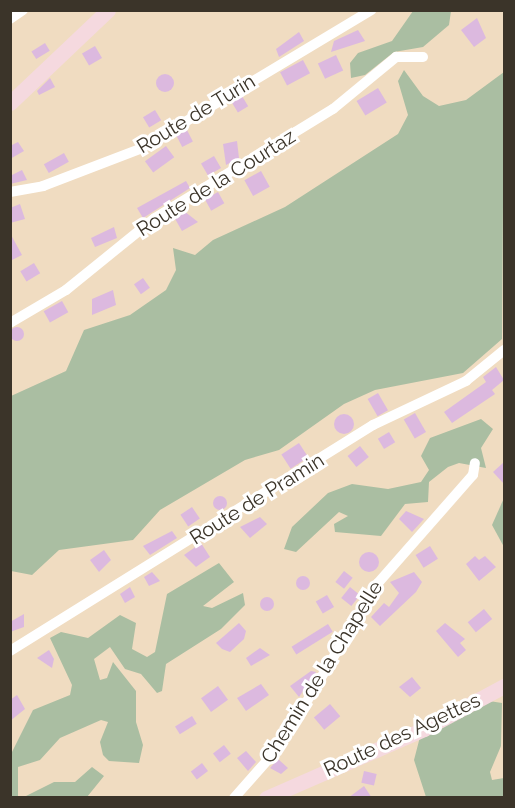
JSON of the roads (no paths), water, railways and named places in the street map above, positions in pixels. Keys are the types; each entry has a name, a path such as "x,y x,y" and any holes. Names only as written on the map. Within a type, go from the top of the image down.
{"street":[{"path":"10,20 23,10"},
{"path":"10,103 108,10"},
{"name":"Route de Turin","path":"10,192 43,186 149,145 371,10"},
{"name":"Route de la Courtaz","path":"10,323 66,290 155,218 333,109 396,57 423,57"},
{"name":"Route de Pramin","path":"10,651 373,425 466,381 504,350"},
{"name":"Chemin de la Chapelle","path":"234,798 280,746 366,601 473,475 475,463"},
{"name":"Route des Agettes","path":"266,798 424,729 504,686"}]}
